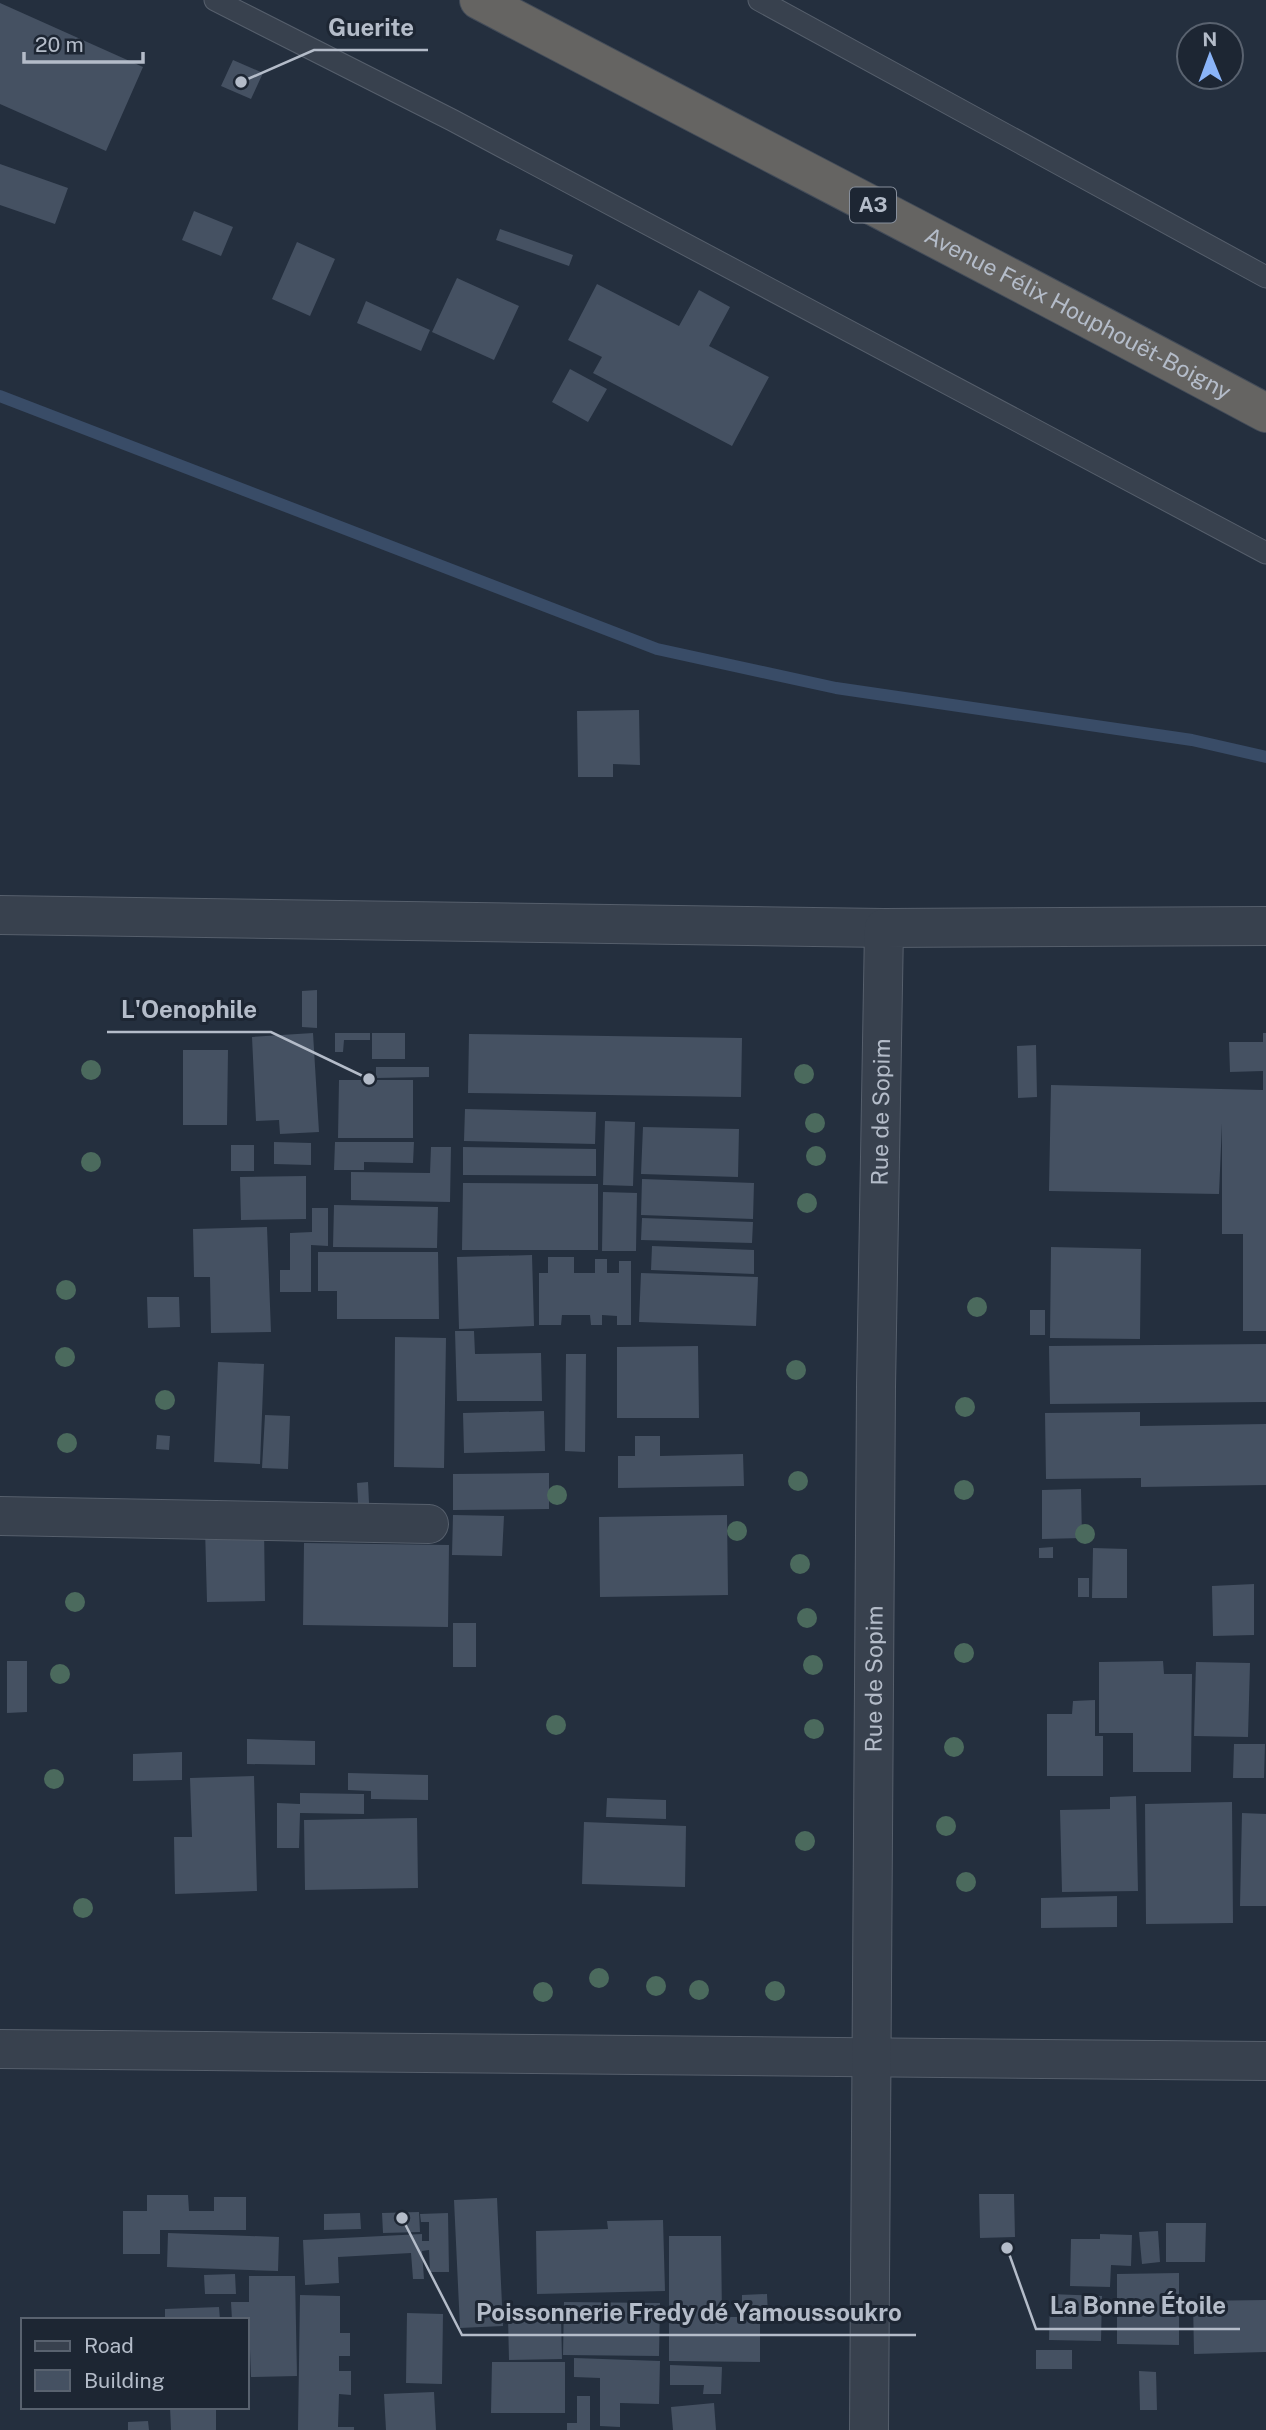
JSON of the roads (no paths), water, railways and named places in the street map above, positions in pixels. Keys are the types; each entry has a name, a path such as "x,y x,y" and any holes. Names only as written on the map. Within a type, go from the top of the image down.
{"highway":[{"name":"Avenue Félix Houphouët-Boigny","path":"479,0 988,264 1266,413"}],"street":[{"path":"0,915 884,928 1266,926"},
{"name":"Rue de Sopim","path":"869,2430 876,1387 884,928"},
{"path":"0,1516 429,1524"},
{"path":"0,2049 1266,2061"}],"lane":[{"path":"215,0 464,127 1266,553"},
{"path":"759,0 1266,277"}],"waterway":[{"path":"0,396 657,649 836,688 1192,740 1266,757"}],"place":[{"name":"Guerite","path":"241,82"},
{"name":"L'Oenophile","path":"369,1079"},
{"name":"Poissonnerie Fredy dé Yamoussoukro","path":"402,2218"},
{"name":"La Bonne Étoile","path":"1007,2248"}]}
